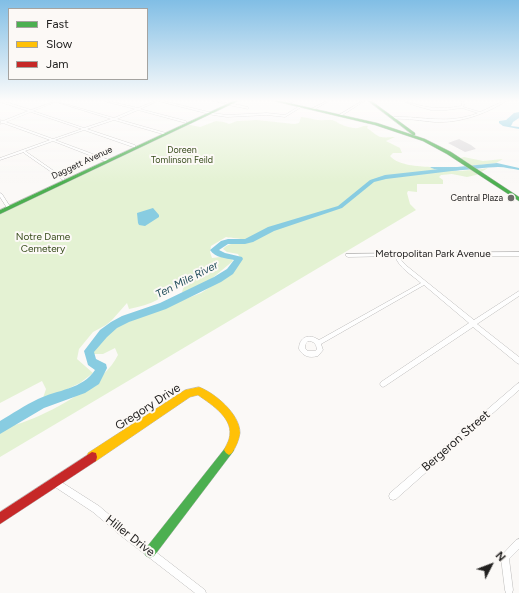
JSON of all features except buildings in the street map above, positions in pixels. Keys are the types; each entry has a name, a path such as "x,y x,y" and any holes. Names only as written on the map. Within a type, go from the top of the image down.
{"street":[{"path":"17,128 106,160"},
{"path":"82,128 134,146"},
{"path":"0,159 25,152 90,128"},
{"path":"142,128 163,134"},
{"name":"Daggett Avenue","path":"0,212 5,207 175,128"},
{"name":"Daggett Avenue","path":"5,207 176,128"},
{"path":"388,128 440,147 476,172 518,198"},
{"path":"406,128 414,134 414,136"},
{"path":"25,152 63,179"},
{"path":"0,194 5,207"},
{"name":"Metropolitan Park Avenue","path":"348,255 519,254"},
{"path":"397,255 402,264 519,361"},
{"path":"318,343 424,283"},
{"path":"383,384 519,293"},
{"name":"Bergeron Street","path":"393,496 519,386"},
{"name":"Gregory Drive","path":"0,518 188,393 199,391 227,414 235,425 236,438 229,450 150,552"},
{"name":"Hiller Drive","path":"55,482 96,509 123,532 202,593"},
{"path":"509,590 505,558 519,543"}],"green space":[{"path":"178,128 367,128 376,135 395,137 386,141 400,148 402,153 393,153 390,156 403,164 449,171 488,168 476,175 467,177 452,174 441,175 439,177 443,180 443,184 417,184 417,192 408,191 407,193 410,204 416,210 0,457 0,430 26,421 66,402 91,385 112,365 118,355 115,348 103,354 91,354 94,345 102,336 114,328 201,293 221,280 224,275 239,264 241,260 238,254 227,252 223,249 226,246 240,244 245,241 226,237 211,246 210,252 212,258 229,256 233,261 210,280 188,293 182,292 184,286 180,286 159,299 141,306 129,309 127,303 112,320 93,332 79,349 77,359 93,373 80,383 42,401 46,389 42,381 0,403 0,214"},
{"path":"464,157 483,161 503,159 496,163 471,166 457,159"}],"water":[{"path":"497,163 519,168 519,170 498,167 452,171 430,167 457,167"},
{"path":"153,208 159,217 145,226 139,225 137,213"}],"waterway":[{"name":"Ten Mile River","path":"0,428 41,403 81,389 95,380 102,368 92,362 89,351 110,327 126,319 163,306 218,280 230,271 239,259 217,253 214,250 219,245 228,241 241,242 253,239 271,229 340,207 372,181 385,177 458,169"}],"traffic: fast":[{"path":"0,212 179,128"},
{"path":"387,128 424,140 449,153 519,199"},
{"path":"405,128 414,134"},
{"path":"150,552 229,450"}],"traffic: slow":[{"path":"92,457 188,393 199,391 215,402 229,415 235,431 234,440 229,450"}],"traffic: jam":[{"path":"0,518 92,457"}],"place":[{"name":"Central Plaza","path":"511,198"}],"park label":[{"name":"Doreen Tomlinson Feild","path":"182,156"},
{"name":"Notre Dame Cemetery","path":"43,242"}]}
